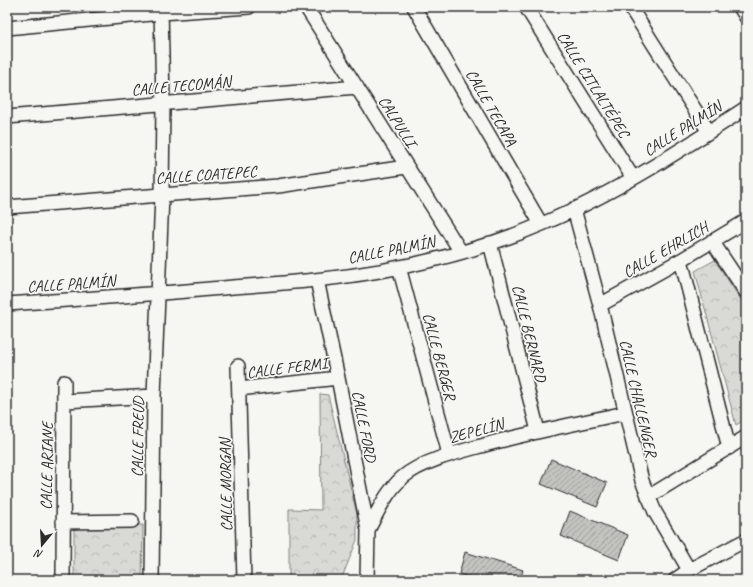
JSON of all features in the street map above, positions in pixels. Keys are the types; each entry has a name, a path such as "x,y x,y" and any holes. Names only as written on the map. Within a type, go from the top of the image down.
{"street":[{"path":"7,28 161,10 248,7"},
{"name":"CALPULLI","path":"306,7 461,252"},
{"name":"CALLE TECAPA","path":"414,7 541,224"},
{"name":"CALLE CITLALTÉPEC","path":"526,7 633,178"},
{"path":"630,7 709,132"},
{"path":"740,7 746,17"},
{"name":"CALLE FREUD","path":"152,580 154,396 162,195 163,104 161,10"},
{"name":"CALLE TECOMÁN","path":"7,117 357,87"},
{"name":"CALLE PALMÍN","path":"7,304 157,294 317,280 399,267 461,252 541,224 574,209 633,178 746,108"},
{"name":"CALLE COATEPEC","path":"7,207 296,184 406,166"},
{"name":"CALLE CHALLENGER","path":"574,209 600,305 637,463 648,497 655,512 689,570"},
{"name":"CALLE EHRLICH","path":"600,305 681,260 746,221"},
{"path":"712,241 746,292"},
{"name":"CALLE BERNARD","path":"490,243 538,431"},
{"path":"681,260 729,448"},
{"name":"CALLE BERGER","path":"399,267 449,454"},
{"name":"CALLE FORD","path":"317,280 368,530 367,580"},
{"name":"CALLE MORGAN","path":"238,366 244,580"},
{"name":"CALLE FERMI","path":"239,389 338,378"},
{"name":"CALLE ARIANE","path":"63,580 64,382"},
{"path":"64,401 154,396"},
{"name":"ZEPELÍN","path":"368,530 384,500 393,487 412,470 449,454 538,431 625,413"},
{"path":"648,497 746,437"},
{"path":"63,522 132,521"},
{"path":"675,580 689,570 746,540"}],"green space":[{"path":"715,260 746,308 746,419 736,425 695,271"},
{"path":"320,394 328,395 357,514 357,540 341,580 289,580 289,509 321,510"},
{"path":"143,525 142,580 74,580 74,527"}],"building":[{"path":"551,459 607,483 597,507 541,484"},
{"path":"570,511 628,535 619,560 561,536"},
{"path":"465,552 523,570 520,580 478,580 459,574"}]}
